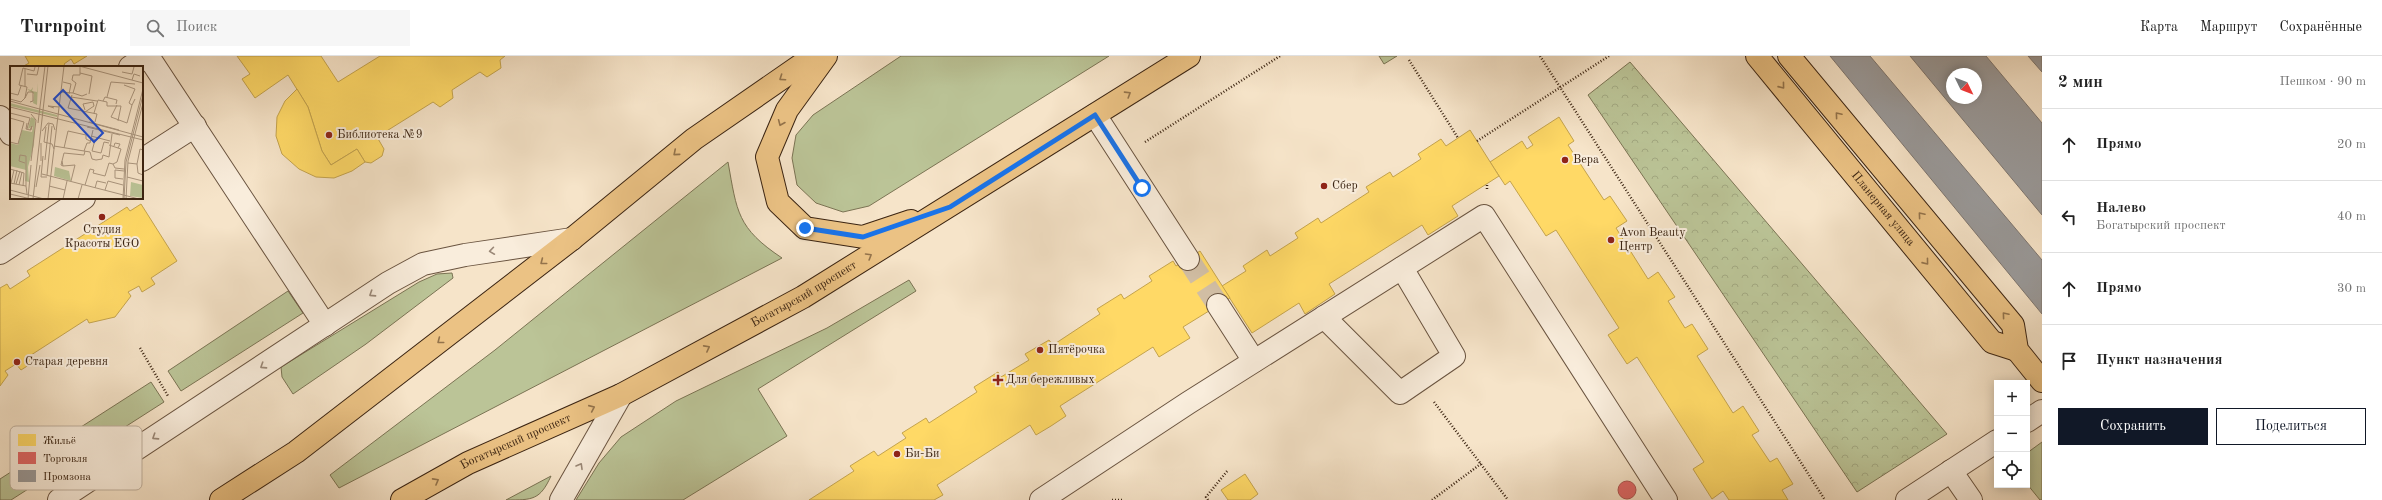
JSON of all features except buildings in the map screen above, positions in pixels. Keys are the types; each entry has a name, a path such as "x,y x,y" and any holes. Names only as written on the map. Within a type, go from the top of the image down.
{"main road":[{"path":"220,500 296,452 572,239 694,139 814,56"},
{"path":"826,56 787,110 767,158 778,202 805,228 863,237 950,207"},
{"name":"Богатырский проспект","path":"402,500 468,463 621,395 803,297 950,207 1189,56"},
{"name":"Планерная улица","path":"1757,56 1992,342 2017,350 2013,324 1789,56"},
{"path":"2017,350 2042,381"}],"street":[{"path":"132,66 148,56 325,325"},
{"path":"1095,115 1188,259"},
{"path":"0,117 10,132"},
{"path":"143,159 195,126"},
{"path":"0,253 82,199"},
{"path":"1041,500 1254,361 1484,216 1666,500"},
{"path":"142,445 388,283 423,264 465,255 572,239"},
{"path":"1324,317 1400,393 1454,356 1402,268"},
{"path":"1218,305 1254,361"},
{"path":"561,500 621,395"},
{"path":"2030,419 2042,411"},
{"path":"1907,500 1994,443"},
{"path":"1951,471 1971,500"},
{"path":"59,500 74,490"}],"path":[{"path":"1144,143 1280,56"},
{"path":"1540,56 1825,500"},
{"path":"1477,141 1609,56"},
{"path":"1409,60 1458,138"},
{"path":"140,348 182,419"},
{"path":"1418,381 1482,463 1507,500"},
{"path":"1432,500 1482,463"},
{"path":"1208,500 1206,497 1228,470"},
{"path":"1112,500 1118,498 1122,500"}],"green space":[{"path":"901,56 1109,56 869,206 843,212 816,203 797,185 792,158 796,135 813,115"},
{"path":"1379,56 1397,56 1384,64"},
{"path":"1630,62 1947,434 1857,492 1588,95"},
{"path":"728,162 737,206 742,218 756,237 782,258 339,488 330,475 495,350"},
{"path":"452,273 453,278 366,344 293,394 282,377 281,367 419,282 437,274"},
{"path":"909,280 916,291 758,389 787,436 683,500 576,500 599,463 621,437 676,401 827,328"},
{"path":"288,291 303,313 181,391 168,371"},
{"path":"151,382 164,402 127,426 83,426"},
{"path":"2042,442 2042,500 2040,500 2030,488 2030,451"},
{"path":"10,473 10,490 27,490 11,500 0,500 0,479"},
{"path":"551,476 543,490 534,497 523,500 506,500"}],"tunnel":[{"path":"1188,259 1218,305"}],"place":[{"name":"Библиотека №9","path":"329,135"},
{"name":"Вера","path":"1565,160"},
{"name":"Сбер","path":"1324,186"},
{"name":"Студия Красоты EGO","path":"102,217"},
{"name":"Avon Beauty Центр","path":"1611,240"},
{"name":"Пятёрочка","path":"1040,350"},
{"name":"Старая деревня","path":"17,362"},
{"name":"Для бережливых","path":"998,380"},
{"name":"Би-Би","path":"897,454"}],"route":[{"path":"805,228 863,237 950,207 1095,115 1142,188"}]}
